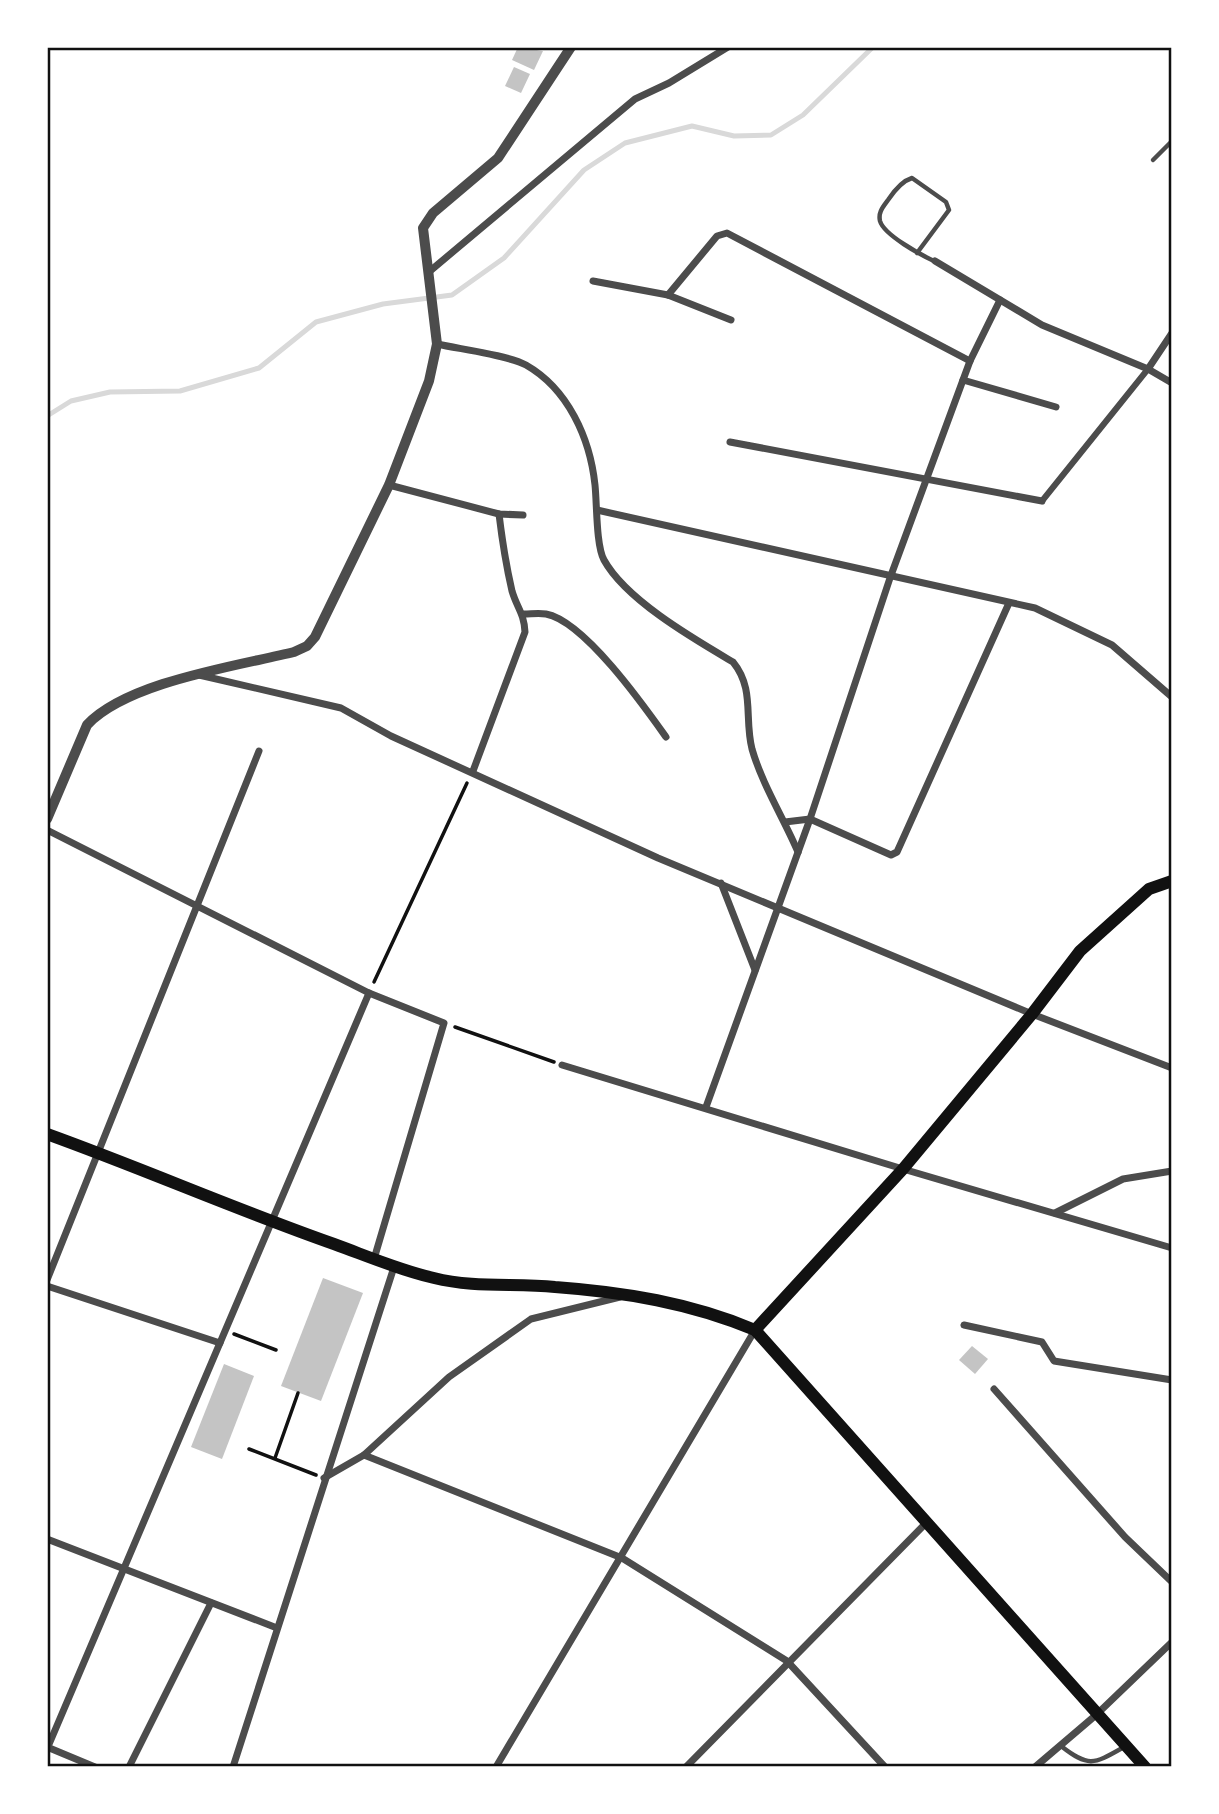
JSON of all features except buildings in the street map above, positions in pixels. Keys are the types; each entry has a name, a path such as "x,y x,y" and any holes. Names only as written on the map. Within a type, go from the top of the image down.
{"main road":[{"path":"755,1330 903,1169 1032,1014 1080,951 1149,889 1172,881"},
{"path":"47,1134 272,1222 394,1267 436,1279 499,1286 552,1286 631,1294 713,1312 755,1330 1096,1716 1145,1767"}],"street":[{"path":"47,819 87,725 94,718 145,690 307,646 315,637 389,485 429,381 437,344 423,228 498,158 571,47"},
{"path":"430,276 635,99 669,83 728,47"},
{"path":"668,295 717,236 727,233 970,361"},
{"path":"935,261 1042,325 1148,369 1172,383"},
{"path":"593,281 668,295 731,320"},
{"path":"706,1107 810,819 890,578 970,361 1000,300"},
{"path":"730,442 1042,501 1148,369 1172,333"},
{"path":"437,344 524,364 557,388 579,425 593,463 603,558 624,584 673,626 733,662 740,670 747,683 752,748 798,852"},
{"path":"963,380 1056,407"},
{"path":"389,485 499,513 523,515"},
{"path":"597,510 890,578 1034,608 1112,645 1172,697"},
{"path":"473,771 525,632 524,614 514,599 507,571 499,513"},
{"path":"785,822 810,819 891,855 897,852 1009,603"},
{"path":"524,614 548,614 586,639 622,679 666,737"},
{"path":"198,675 341,708 391,736 473,771 658,858 779,906 1032,1014 1172,1068"},
{"path":"47,1280 259,751"},
{"path":"47,830 369,993 444,1023 374,1259"},
{"path":"721,883 756,971"},
{"path":"95,1767 48,1748 369,993"},
{"path":"562,1065 1172,1248"},
{"path":"1054,1213 1123,1179 1172,1171"},
{"path":"233,1767 394,1267"},
{"path":"47,1286 220,1343"},
{"path":"324,1478 364,1455 449,1377 531,1320 631,1294"},
{"path":"964,1325 1042,1342 1054,1361 1172,1380"},
{"path":"496,1767 755,1330"},
{"path":"993,1389 1125,1537 1172,1582"},
{"path":"364,1455 622,1558 786,1661 885,1767"},
{"path":"686,1767 786,1661 927,1522"},
{"path":"47,1539 277,1628"},
{"path":"128,1767 211,1603"},
{"path":"1035,1767 1096,1716 1172,1642"}],"lane":[{"path":"1153,160 1172,141"},
{"path":"917,253 949,210 946,202 912,178 894,191 881,210 879,218 883,227 917,253 935,261"},
{"path":"1060,1745 1087,1763 1097,1762 1125,1746"}],"path":[{"path":"369,993 473,771"},
{"path":"458,1028 562,1065"},
{"path":"226,1331 276,1350"},
{"path":"275,1458 298,1393"},
{"path":"249,1449 324,1478"}],"waterway":[{"path":"47,416 71,401 110,392 180,391 259,368 316,322 383,304 452,295 504,258 584,170 625,143 692,126 734,136 771,135 803,115 873,47"}]}
